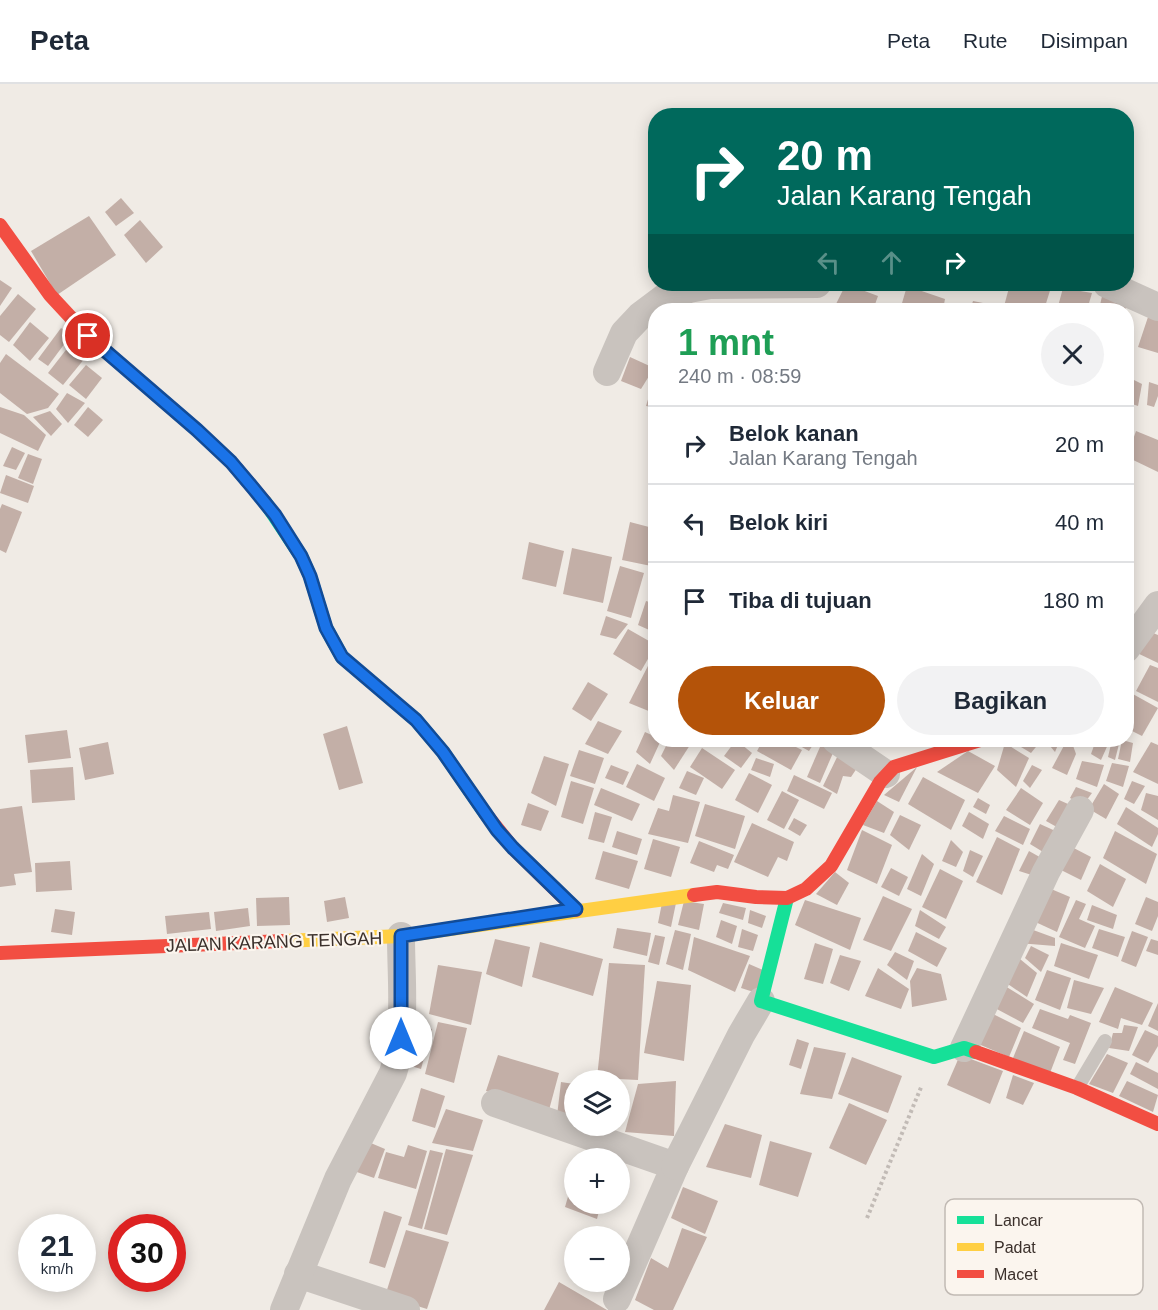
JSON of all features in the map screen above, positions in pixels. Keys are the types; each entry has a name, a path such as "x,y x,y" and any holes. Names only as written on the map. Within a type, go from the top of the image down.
{"street":[{"path":"0,225 50,295 88,336 197,430 231,462 253,488 275,515 301,556 310,576 326,628 342,657 416,720 443,752 497,830 576,909"},
{"path":"657,303 681,291"},
{"path":"1123,291 1158,307"},
{"path":"607,372 624,333 648,310"},
{"path":"1134,638 1158,605"},
{"path":"846,747 886,774"},
{"path":"616,1299 675,1166 741,1035 761,1001 787,898 806,890 831,866 886,774 894,767 909,761 956,747"},
{"path":"964,1048 1046,872 1080,810"},
{"name":"JALAN KARANG TENGAH","path":"0,953 401,936 576,909 717,892 787,898"},
{"path":"284,1310 338,1179 393,1073 401,1038 401,936"},
{"path":"761,1001 934,1057 964,1048 1077,1088 1158,1124"},
{"path":"495,1103 675,1166"},
{"path":"298,1274 406,1310"}],"lane":[{"path":"1077,1088 1106,1041"}],"path":[{"path":"867,1218 934,1057"}],"building":[{"path":"121,198 134,213 116,226 105,212"},
{"path":"89,216 116,255 57,295 31,251"},
{"path":"140,220 163,247 146,263 124,235"},
{"path":"0,280 12,288 0,306"},
{"path":"842,291 865,291 878,296 876,303 836,303"},
{"path":"906,291 922,291 945,299 944,303 902,303"},
{"path":"1008,291 1050,291 1046,303 1005,303"},
{"path":"1062,291 1092,293 1089,303 1059,303"},
{"path":"18,294 36,309 9,342 0,335 0,316"},
{"path":"1102,296 1124,303 1100,303"},
{"path":"1149,314 1158,316 1158,353 1138,347"},
{"path":"30,322 49,338 30,361 13,345"},
{"path":"61,328 71,335 48,366 38,359"},
{"path":"69,346 85,358 63,385 48,373"},
{"path":"6,354 59,394 48,408 27,414 0,393 0,363"},
{"path":"630,357 648,365 648,378 641,389 621,381"},
{"path":"86,365 102,378 86,399 69,385"},
{"path":"1134,380 1142,384 1138,406 1134,405"},
{"path":"1149,382 1158,385 1158,396 1154,407 1147,405"},
{"path":"67,393 85,403 68,423 56,409"},
{"path":"0,407 24,415 46,435 38,451 0,433"},
{"path":"88,407 103,420 88,437 74,425"},
{"path":"50,411 62,424 51,436 33,417"},
{"path":"1136,431 1158,440 1158,472 1134,460"},
{"path":"12,447 25,453 16,470 3,466"},
{"path":"28,454 42,459 33,484 18,478"},
{"path":"6,475 34,486 28,503 0,493"},
{"path":"2,504 22,512 6,553 0,550"},
{"path":"630,522 648,527 648,565 622,560"},
{"path":"529,542 564,551 556,587 522,579"},
{"path":"572,548 612,557 603,603 563,594"},
{"path":"620,566 644,573 631,618 607,611"},
{"path":"646,601 648,602 648,629 638,625"},
{"path":"606,616 628,624 616,639 600,635"},
{"path":"628,629 648,640 648,659 641,671 613,654"},
{"path":"1148,631 1158,635 1158,663 1134,650"},
{"path":"1150,665 1158,668 1158,702 1136,691"},
{"path":"648,666 648,711 629,703"},
{"path":"588,682 608,694 591,721 572,709"},
{"path":"1134,695 1158,708 1142,736 1134,732"},
{"path":"598,721 622,731 608,754 585,744"},
{"path":"347,726 363,783 339,790 323,734"},
{"path":"67,730 71,758 28,763 25,735"},
{"path":"645,732 648,733 648,747 658,747 650,764 636,752"},
{"path":"108,742 114,774 85,780 79,748"},
{"path":"1151,742 1158,745 1158,784 1133,772"},
{"path":"666,747 689,747 674,770 661,756"},
{"path":"731,747 745,747 752,753 741,768 724,756"},
{"path":"759,747 796,747 802,750 791,770 757,751"},
{"path":"820,747 836,747 820,783 807,777"},
{"path":"1004,747 1011,747 1029,758 1016,787 997,770"},
{"path":"1021,747 1036,747 1031,753"},
{"path":"1063,747 1074,747 1076,754 1067,775 1052,768"},
{"path":"1094,747 1107,747 1101,760 1091,754"},
{"path":"1110,747 1118,747 1115,760 1108,757"},
{"path":"1121,747 1132,747 1130,762 1118,759"},
{"path":"702,748 735,770 722,789 690,767"},
{"path":"579,750 604,758 595,784 570,776"},
{"path":"840,751 863,759 851,777 843,776 837,794 823,786"},
{"path":"968,751 995,766 978,793 937,772"},
{"path":"544,756 569,764 556,806 531,793"},
{"path":"756,758 774,764 770,777 751,770"},
{"path":"1082,761 1104,765 1097,787 1076,779"},
{"path":"1112,763 1129,766 1123,787 1106,781"},
{"path":"637,764 665,778 654,801 626,787"},
{"path":"611,765 629,772 623,785 605,778"},
{"path":"1032,765 1042,770 1030,788 1023,781"},
{"path":"73,767 75,800 32,803 30,770"},
{"path":"917,767 899,802 884,795"},
{"path":"687,771 704,778 696,795 679,788"},
{"path":"749,773 772,785 758,813 735,800"},
{"path":"794,775 832,793 824,809 787,791"},
{"path":"923,777 965,800 951,830 908,804"},
{"path":"571,781 594,788 583,824 561,817"},
{"path":"1132,781 1145,786 1134,804 1124,799"},
{"path":"1104,784 1119,794 1106,819 1089,809"},
{"path":"1076,787 1092,793 1083,805 1070,798"},
{"path":"601,788 640,804 632,821 594,805"},
{"path":"1021,788 1043,803 1030,825 1006,810"},
{"path":"782,791 799,800 784,829 767,820"},
{"path":"1146,793 1158,796 1158,820 1141,810"},
{"path":"673,795 700,802 688,843 648,834 658,808 669,811"},
{"path":"978,798 990,805 986,814 973,807"},
{"path":"1059,800 1077,808 1064,831 1046,821"},
{"path":"877,801 894,812 884,833 863,825"},
{"path":"528,803 549,811 541,831 521,825"},
{"path":"705,804 745,816 735,849 695,836"},
{"path":"22,806 32,872 14,874 16,885 0,887 0,809"},
{"path":"1126,807 1158,828 1158,834 1152,847 1117,824"},
{"path":"595,812 612,817 604,843 588,839"},
{"path":"969,812 989,824 983,839 962,826"},
{"path":"900,815 921,825 909,850 890,835"},
{"path":"1004,816 1030,829 1023,845 995,831"},
{"path":"794,818 807,825 800,836 788,829"},
{"path":"752,823 794,842 787,861 778,857 768,877 734,862"},
{"path":"1040,824 1062,834 1048,855 1030,844"},
{"path":"862,830 892,845 877,884 847,870"},
{"path":"617,831 642,839 637,855 612,847"},
{"path":"1115,831 1157,854 1146,884 1103,858"},
{"path":"997,837 1020,849 1002,895 976,882"},
{"path":"653,839 680,847 671,877 644,869"},
{"path":"951,840 963,852 956,867 942,861"},
{"path":"699,841 734,855 728,869 717,865 714,872 690,863"},
{"path":"1068,845 1091,857 1081,880 1055,867"},
{"path":"970,850 983,856 973,877 963,871"},
{"path":"603,851 638,861 629,889 595,879"},
{"path":"1029,851 1045,860 1038,877 1019,871"},
{"path":"922,854 934,864 921,896 907,889"},
{"path":"70,861 72,890 36,892 35,863"},
{"path":"1100,864 1126,879 1113,907 1087,891"},
{"path":"891,868 908,877 899,896 881,887"},
{"path":"940,869 963,881 946,919 922,907"},
{"path":"835,872 849,883 837,905 816,894"},
{"path":"1044,886 1070,897 1057,932 1029,919"},
{"path":"883,896 912,909 891,951 863,940"},
{"path":"289,897 290,925 257,926 256,898"},
{"path":"345,897 349,918 327,922 324,901"},
{"path":"1146,897 1158,902 1158,916 1152,931 1135,924"},
{"path":"805,900 861,918 850,950 795,925"},
{"path":"1076,900 1086,904 1079,919 1095,926 1085,948 1059,937"},
{"path":"684,901 704,904 699,930 678,925"},
{"path":"662,903 676,903 671,927 658,923"},
{"path":"723,903 746,908 743,920 719,913"},
{"path":"1092,905 1117,915 1113,929 1087,920"},
{"path":"248,908 250,926 216,931 214,912"},
{"path":"55,909 75,912 72,935 51,932"},
{"path":"750,910 766,916 762,928 748,923"},
{"path":"920,910 946,927 939,939 915,926"},
{"path":"209,912 211,929 167,934 165,916"},
{"path":"721,920 737,926 732,944 716,937"},
{"path":"1025,927 1055,938 1055,946 1018,943"},
{"path":"617,928 651,933 647,956 613,948"},
{"path":"742,929 758,935 753,951 738,947"},
{"path":"1099,929 1125,937 1118,957 1092,948"},
{"path":"675,930 691,934 683,970 666,964"},
{"path":"1132,931 1148,937 1136,967 1121,961"},
{"path":"916,932 947,948 937,967 908,951"},
{"path":"655,935 665,937 659,965 648,962"},
{"path":"694,937 750,956 735,992 688,970"},
{"path":"495,939 530,947 522,987 486,974"},
{"path":"1151,939 1158,941 1158,955 1146,951"},
{"path":"540,942 603,959 593,996 532,977"},
{"path":"815,943 833,949 823,984 804,979"},
{"path":"1061,943 1098,955 1089,979 1054,966"},
{"path":"1031,946 1049,955 1041,972 1025,958"},
{"path":"895,952 914,961 907,980 887,965"},
{"path":"840,955 861,961 849,991 830,983"},
{"path":"1015,955 1037,973 1027,997 1002,980"},
{"path":"609,963 645,965 638,1080 630,1080 630,1070 598,1070"},
{"path":"749,964 765,971 760,994 741,988"},
{"path":"438,965 482,972 471,1025 429,1014"},
{"path":"878,968 909,989 901,1009 865,996"},
{"path":"917,968 941,974 947,1000 912,1007 910,981"},
{"path":"1047,970 1071,978 1060,1010 1035,1000"},
{"path":"1074,980 1104,988 1091,1014 1067,1008"},
{"path":"657,981 691,985 684,1061 644,1053"},
{"path":"1005,986 1034,1004 1023,1023 993,1007"},
{"path":"1115,987 1153,1003 1142,1025 1121,1018 1118,1029 1099,1022"},
{"path":"1158,1003 1158,1031 1148,1026"},
{"path":"1040,1009 1068,1019 1070,1015 1091,1023 1075,1064 1063,1060 1070,1043 1032,1028"},
{"path":"991,1013 1021,1028 1009,1057 976,1043"},
{"path":"438,1022 467,1028 454,1083 425,1074"},
{"path":"412,1025 432,1029 421,1069 404,1064"},
{"path":"1124,1025 1138,1027 1129,1051 1109,1048 1113,1033 1122,1033"},
{"path":"1145,1030 1158,1036 1158,1046 1148,1063 1132,1055"},
{"path":"1024,1031 1060,1047 1050,1073 1013,1058"},
{"path":"797,1039 809,1043 801,1069 789,1065"},
{"path":"814,1047 846,1053 832,1099 800,1094"},
{"path":"1107,1054 1128,1063 1113,1093 1089,1084"},
{"path":"498,1055 559,1073 549,1110 486,1091"},
{"path":"960,1055 1003,1071 990,1104 947,1085"},
{"path":"852,1057 902,1076 888,1113 838,1094"},
{"path":"1136,1062 1158,1073 1158,1089 1130,1074"},
{"path":"1013,1075 1034,1083 1023,1105 1006,1098"},
{"path":"676,1081 674,1136 630,1132 630,1114 638,1084"},
{"path":"1127,1081 1158,1095 1153,1112 1119,1096"},
{"path":"561,1082 564,1082 564,1116 557,1116"},
{"path":"421,1088 445,1096 435,1128 412,1121"},
{"path":"849,1103 887,1120 866,1165 829,1148"},
{"path":"446,1109 483,1120 473,1151 432,1143"},
{"path":"725,1124 762,1135 751,1178 706,1167"},
{"path":"366,1141 385,1149 374,1178 354,1171"},
{"path":"770,1141 812,1153 798,1197 759,1185"},
{"path":"408,1145 427,1151 416,1189 378,1178 386,1152 404,1157"},
{"path":"446,1149 473,1155 447,1235 424,1229"},
{"path":"430,1150 443,1153 422,1229 408,1225"},
{"path":"683,1187 718,1201 705,1234 671,1218"},
{"path":"384,1211 402,1217 385,1268 369,1263"},
{"path":"584,1214 598,1214 597,1219"},
{"path":"682,1228 707,1237 673,1310 654,1310 635,1300 651,1258 668,1268"},
{"path":"406,1230 449,1242 427,1309 385,1296"},
{"path":"559,1282 564,1285 564,1292 576,1292 607,1310 544,1310"}],"traffic: fast":[{"path":"265,502 301,556 310,576 326,628 342,657 416,720 443,752 485,813"},
{"path":"787,898 761,1001 934,1057 964,1048 976,1052"}],"traffic: slow":[{"path":"283,941 401,936 694,895"}],"traffic: jam":[{"path":"0,225 50,295 88,336 197,430 231,462 265,502"},
{"path":"694,895 717,892 787,898 806,889 831,866 880,782 894,767 958,747"},
{"path":"485,813 513,848 576,910"},
{"path":"0,953 283,941"},
{"path":"976,1052 1077,1088 1158,1124"}],"route":[{"path":"88,336 231,462 275,515 301,556 315,589 326,628 342,657 352,668 375,684 416,720 443,752 497,830 576,909 401,936 401,1038"}]}
